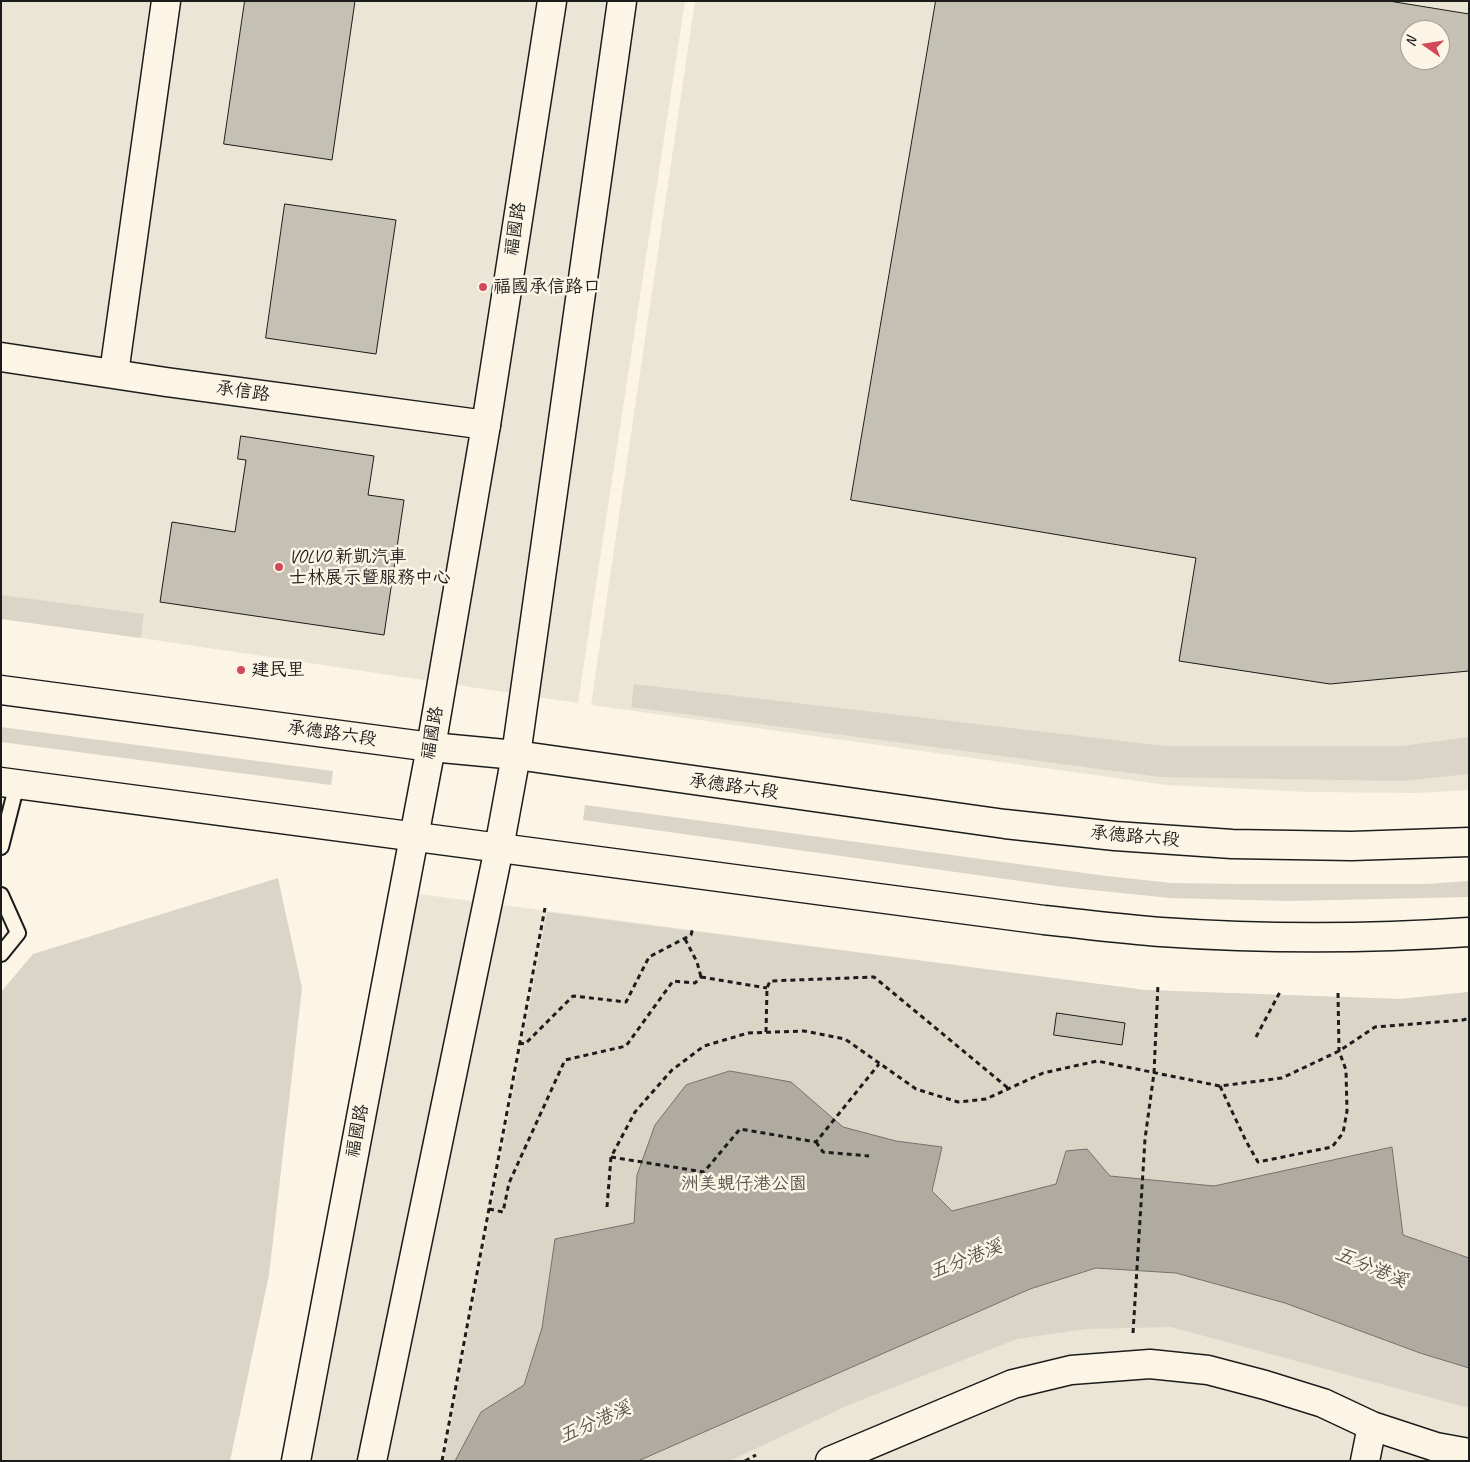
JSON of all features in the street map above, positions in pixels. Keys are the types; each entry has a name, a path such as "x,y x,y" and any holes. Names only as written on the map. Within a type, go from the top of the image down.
{"street":[{"path":"114,373 166,1"},
{"name":"福國路","path":"296,1461 431,747 486,425 552,1"},
{"path":"372,1461 499,848 516,755 622,1"},
{"name":"承信路","path":"1,357 486,425"},
{"name":"承德路六段","path":"1,690 431,747 516,755 1005,824 1115,836 1232,844 1352,846 1469,842"},
{"path":"9,783 1044,920 1161,932 1253,936 1405,936 1469,932"},
{"path":"830,1461 1012,1384 1071,1370 1150,1364 1208,1370 1265,1385 1323,1403 1372,1426 1436,1447 1469,1453"},
{"path":"1365,1461 1372,1426"}],"lane":[{"path":"1,847 9,783"},
{"path":"1,895 18,933 1,954"}],"path":[{"path":"442,1461 545,908"},
{"path":"519,1043 525,1044 572,996 626,1002 649,957 692,936 694,927"},
{"path":"684,939 697,962 701,977"},
{"path":"488,1209 503,1212 509,1183 565,1060 626,1046 673,981 695,983 701,977"},
{"path":"701,977 767,988"},
{"path":"766,1032 767,988 770,981 874,977 1008,1088"},
{"path":"1133,1333 1145,1139 1154,1072 1158,984"},
{"path":"1256,1037 1281,990"},
{"path":"1220,1086 1246,1142 1258,1162 1332,1147 1343,1133 1347,1112 1346,1070 1339,1051 1338,993"},
{"path":"607,1207 611,1157 635,1112 672,1070 704,1046 748,1033 804,1031 844,1039 916,1088 958,1102 986,1099 1043,1073 1097,1061 1220,1086 1282,1078 1339,1051 1375,1027 1469,1018"},
{"path":"816,1142 879,1064"},
{"path":"611,1157 704,1172 740,1129 816,1142 823,1152 869,1156"},
{"path":"745,1461 756,1456"}],"shaded area":[{"path":"1,1 685,1 578,703 1,619"},
{"path":"695,1 1469,1 1469,790 1417,793 1310,792 1166,785 591,705"},
{"name":"洲美蜆仔港公園","path":"396,891 1145,990 1400,999 1469,992 1469,1461 288,1461"}],"green space":[{"path":"1,595 144,614 141,638 1,619"},
{"path":"634,684 1165,746 1402,746 1469,737 1469,774 1401,781 1160,777 631,707"},
{"path":"1,727 333,771 331,785 1,742"},
{"path":"585,805 1106,876 1172,883 1426,884 1469,881 1469,897 1289,901 1170,898 1063,887 583,820"},
{"path":"278,878 302,988 269,1275 230,1461 1,1461 1,992 33,954"},
{"name":"洲美蜆仔港公園","path":"547,912 1145,990 1400,999 1469,992 1469,1408 1171,1327 1086,1329 1017,1339 851,1404 729,1461 444,1461"}],"water":[{"name":"五分港溪","path":"730,1071 791,1082 843,1127 896,1141 942,1147 932,1191 952,1211 1056,1184 1066,1151 1087,1149 1110,1176 1214,1186 1392,1147 1403,1235 1469,1258 1469,1368 1420,1353 1285,1303 1176,1273 1096,1268 1030,1289 638,1461 455,1461 481,1412 524,1385 542,1328 555,1239 634,1223 637,1175 655,1125 686,1085"}],"building":[{"path":"245,1 355,1 332,160 224,144"},
{"path":"936,1 1389,1 1469,14 1469,671 1330,684 1179,661 1196,558 851,500"},
{"path":"285,204 396,220 376,354 266,338"},
{"name":"VOLVO 新凱汽車 士林展示暨服務中心","path":"241,436 374,456 368,495 404,500 384,635 160,602 172,522 235,532 246,460 238,459"},
{"path":"1057,1013 1125,1023 1122,1045 1054,1035"}],"place":[{"name":"福國承信路口","path":"483,287"},
{"name":"VOLVO 新凱汽車 士林展示暨服務中心","path":"279,567"},
{"name":"建民里","path":"241,670"}]}
